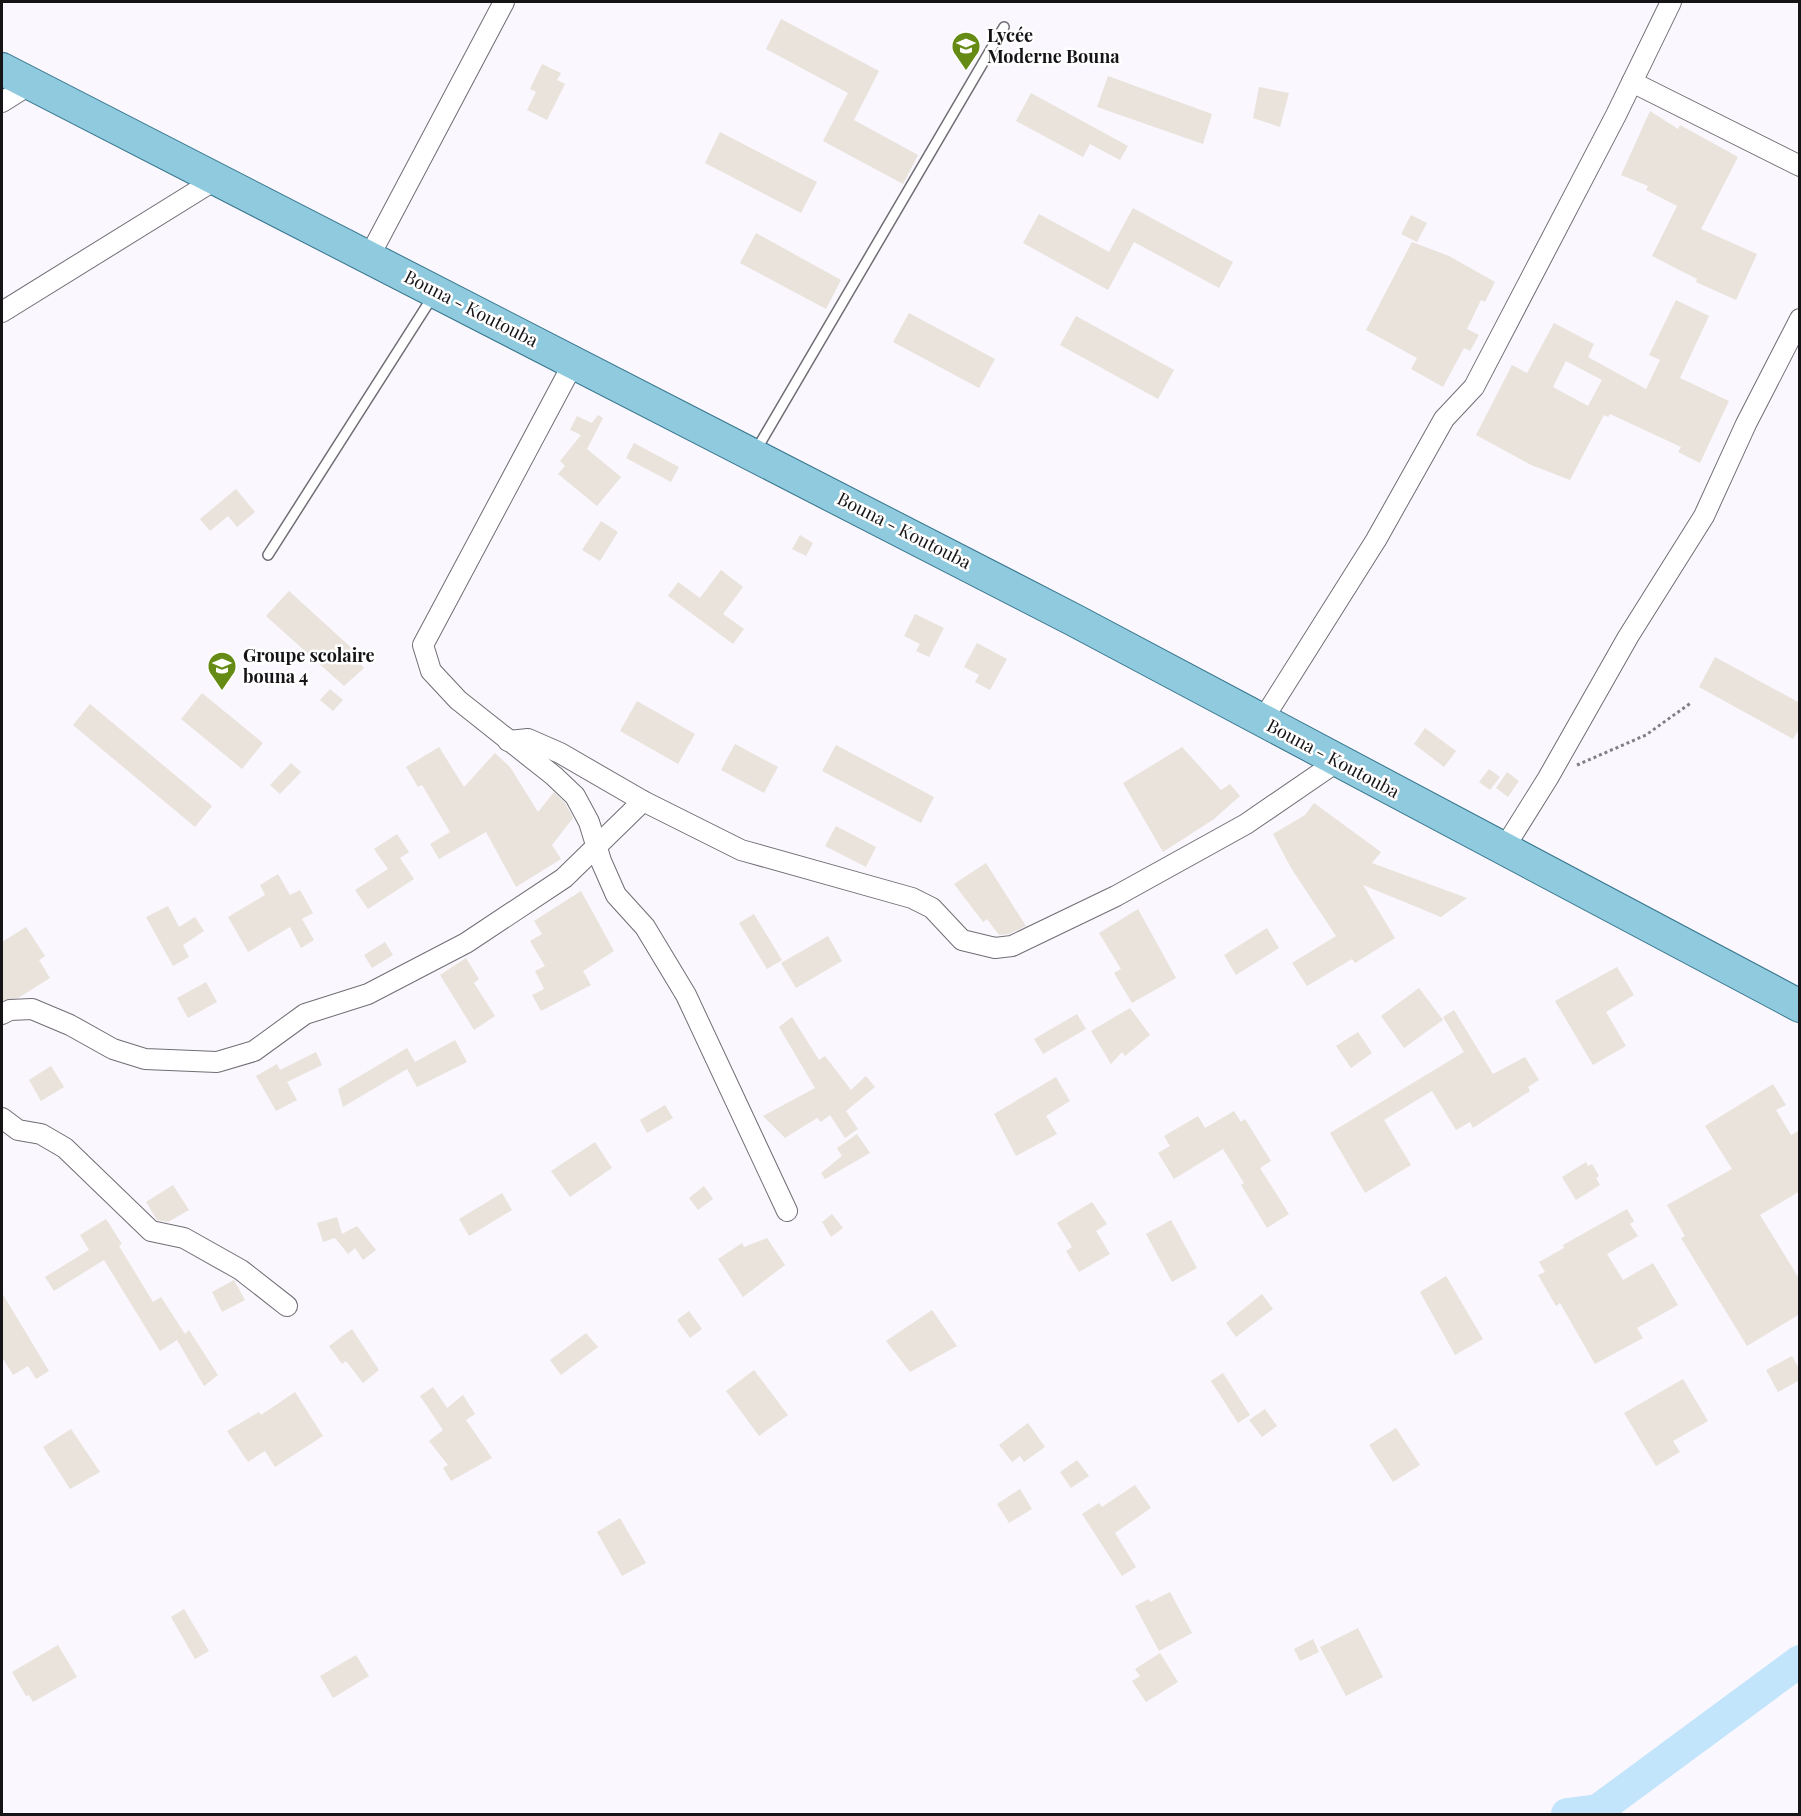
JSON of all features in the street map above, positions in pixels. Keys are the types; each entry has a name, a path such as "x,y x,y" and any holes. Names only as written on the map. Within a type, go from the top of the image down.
{"main road":[{"name":"Bouna - Koutouba","path":"2,69 29,85 436,291 1074,620 1800,1006"}],"street":[{"path":"369,257 504,2"},
{"path":"1262,721 1376,540 1444,420 1474,387 1671,2"},
{"path":"1632,82 1800,166"},
{"path":"2,102 29,85"},
{"path":"2,312 215,180"},
{"path":"1503,850 1548,778 1628,637 1704,516 1746,424 1800,319"},
{"path":"574,362 423,645 431,671 458,700 554,776 575,796 589,822 616,895 645,927 686,995 787,1210"},
{"path":"508,741 528,739 560,753 643,801 741,850 912,898 932,908 962,940 995,948 1012,946 1116,896 1246,824 1338,761"},
{"path":"2,1014 10,1010 32,1009 70,1025 113,1049 145,1059 217,1062 254,1051 305,1014 368,994 466,943 564,878 643,801"},
{"path":"2,1118 8,1126 41,1134 65,1148 151,1231 184,1238 241,1270 287,1306"}],"lane":[{"path":"754,454 1004,27"},
{"path":"268,555 436,291"}],"path":[{"path":"1548,778 1646,735 1692,702"}],"building":[{"path":"781,19 879,71 854,120 918,155 903,184 823,141 848,93 766,49"},
{"path":"542,64 561,73 557,80 565,84 547,120 527,110 536,92 530,89"},
{"path":"1108,76 1212,114 1203,144 1097,107"},
{"path":"1259,87 1289,93 1280,127 1253,118"},
{"path":"1031,93 1128,146 1120,160 1090,144 1083,157 1016,121"},
{"path":"1650,111 1678,129 1680,125 1738,157 1701,229 1757,254 1736,300 1696,282 1697,279 1652,256 1677,206 1646,190 1648,186 1621,175"},
{"path":"720,132 817,182 801,213 705,163"},
{"path":"1133,208 1233,262 1219,288 1134,242 1108,290 1023,243 1039,214 1109,252"},
{"path":"1411,215 1427,223 1417,242 1401,234"},
{"path":"756,233 841,280 826,309 740,263"},
{"path":"1412,242 1449,256 1495,282 1485,302 1481,300 1467,329 1479,335 1470,351 1464,348 1443,387 1411,369 1417,358 1366,330"},
{"path":"1676,300 1709,316 1680,378 1729,401 1700,463 1678,452 1681,447 1610,414 1608,417 1604,415 1570,480 1531,465 1476,435 1512,365 1527,373 1554,323 1594,344 1588,357 1646,389 1660,360 1649,355","holes":["1566,361 1602,380 1588,406 1553,387"]},
{"path":"909,313 995,359 979,388 893,342"},
{"path":"1076,316 1174,370 1158,399 1060,345"},
{"path":"598,415 603,418 587,449 621,477 597,506 558,474 565,466 560,461 581,435 570,430 577,416 592,423"},
{"path":"634,443 679,467 671,482 626,458"},
{"path":"236,489 255,512 237,527 228,516 210,531 200,519"},
{"path":"601,521 618,532 600,561 582,550"},
{"path":"800,535 813,543 806,556 792,549"},
{"path":"721,570 743,587 723,614 744,629 733,644 668,596 678,582 700,598"},
{"path":"289,591 357,653 354,656 364,668 344,686 266,616"},
{"path":"915,614 944,628 929,657 916,651 920,644 904,636"},
{"path":"977,643 1007,659 990,690 975,682 979,675 964,667"},
{"path":"1715,657 1800,703 1800,728 1793,739 1699,687"},
{"path":"330,689 343,700 333,711 320,700"},
{"path":"202,693 263,743 242,769 181,719"},
{"path":"637,701 695,734 678,764 620,731"},
{"path":"90,704 212,806 195,827 73,725"},
{"path":"1425,728 1456,751 1444,767 1414,744"},
{"path":"735,744 778,767 764,793 721,770"},
{"path":"836,745 934,797 921,823 822,771"},
{"path":"439,747 464,787 495,753 510,767 538,812 554,792 565,803 573,818 552,845 561,859 516,887 486,832 439,859 430,844 450,832 422,785 418,787 406,767"},
{"path":"1182,747 1221,790 1230,784 1240,796 1214,819 1163,852 1123,783"},
{"path":"291,763 301,772 280,794 270,785"},
{"path":"1489,769 1500,777 1490,790 1479,782"},
{"path":"1507,772 1519,781 1508,797 1496,788"},
{"path":"1314,803 1381,852 1372,863 1467,898 1441,917 1363,885 1395,938 1355,963 1352,959 1307,986 1292,963 1336,936 1291,868 1273,834 1305,815"},
{"path":"836,826 876,847 866,867 825,846"},
{"path":"397,834 409,852 400,858 414,879 368,909 355,890 388,869 374,849"},
{"path":"986,863 1026,926 1009,934 999,935 987,919 983,922 954,884"},
{"path":"278,874 290,895 300,890 313,913 302,919 314,940 301,948 290,927 248,952 228,917 265,895 260,885"},
{"path":"581,891 614,951 583,971 591,985 541,1011 532,995 544,989 535,971 545,966 530,941 542,934 534,921"},
{"path":"168,906 179,927 195,917 204,931 183,945 189,957 173,966 146,917"},
{"path":"1138,909 1176,978 1132,1003 1114,973 1121,969 1099,933"},
{"path":"754,914 782,960 767,969 739,923"},
{"path":"26,927 45,956 39,960 50,978 18,998 2,1001 2,942"},
{"path":"1267,928 1279,948 1236,975 1224,955"},
{"path":"828,936 842,961 796,988 781,963"},
{"path":"385,942 393,955 372,968 364,955"},
{"path":"466,958 479,979 474,983 495,1016 474,1030 440,975"},
{"path":"1617,967 1634,995 1606,1012 1626,1046 1593,1065 1555,1001"},
{"path":"206,982 217,1002 188,1018 177,998"},
{"path":"1419,988 1443,1020 1404,1048 1381,1016"},
{"path":"1130,1008 1150,1035 1125,1056 1122,1052 1111,1064 1091,1031"},
{"path":"1454,1010 1493,1074 1525,1057 1539,1080 1528,1087 1530,1091 1473,1128 1470,1122 1456,1130 1432,1091 1384,1120 1411,1165 1365,1193 1330,1133 1464,1052 1443,1017"},
{"path":"1077,1014 1086,1029 1043,1054 1034,1039"},
{"path":"792,1017 819,1060 825,1056 851,1090 866,1076 875,1087 846,1111 858,1129 845,1138 830,1115 821,1122 817,1118 785,1138 763,1116 815,1088 779,1027"},
{"path":"1358,1032 1372,1053 1351,1068 1336,1046"},
{"path":"455,1040 467,1062 417,1087 407,1069 343,1107 338,1089 407,1048 415,1062"},
{"path":"316,1052 322,1065 287,1082 297,1100 276,1111 256,1076 277,1064 280,1070"},
{"path":"51,1066 64,1087 41,1101 29,1080"},
{"path":"1056,1077 1070,1101 1046,1116 1057,1134 1016,1156 994,1114"},
{"path":"1773,1084 1786,1105 1776,1110 1791,1135 1800,1130 1800,1191 1760,1215 1800,1280 1800,1314 1747,1346 1681,1238 1685,1236 1667,1205 1732,1169 1705,1126"},
{"path":"665,1105 673,1118 647,1133 640,1120"},
{"path":"1234,1111 1241,1122 1245,1119 1271,1161 1260,1168 1289,1214 1267,1228 1241,1185 1244,1183 1223,1149 1174,1179 1158,1153 1170,1146 1164,1136 1198,1116 1205,1128"},
{"path":"857,1134 870,1153 825,1179 821,1173 842,1156 837,1148"},
{"path":"595,1142 612,1168 570,1197 551,1171"},
{"path":"1586,1162 1588,1166 1592,1164 1599,1176 1596,1178 1600,1185 1576,1200 1562,1177"},
{"path":"173,1185 189,1210 168,1222 157,1220 146,1202"},
{"path":"704,1186 713,1199 698,1210 689,1198"},
{"path":"502,1193 512,1210 469,1236 459,1219"},
{"path":"1092,1202 1107,1224 1096,1231 1110,1254 1079,1272 1066,1251 1072,1247 1057,1223"},
{"path":"1627,1209 1634,1221 1630,1224 1638,1236 1607,1254 1623,1280 1653,1263 1678,1305 1637,1328 1643,1338 1595,1364 1560,1303 1556,1306 1538,1275 1545,1272 1539,1262 1564,1248 1563,1245"},
{"path":"832,1214 843,1228 831,1237 822,1222"},
{"path":"337,1217 342,1234 357,1226 376,1250 363,1260 355,1248 348,1254 335,1238 323,1242 317,1223"},
{"path":"106,1219 122,1244 119,1246 153,1302 161,1297 185,1334 189,1330 218,1375 204,1386 177,1340 160,1351 104,1260 54,1291 45,1277 89,1250 80,1235"},
{"path":"1171,1220 1197,1268 1172,1282 1146,1234"},
{"path":"767,1238 785,1265 743,1297 718,1259 742,1243 744,1247"},
{"path":"1446,1276 1483,1339 1455,1355 1420,1292"},
{"path":"234,1280 245,1300 222,1312 212,1292"},
{"path":"2,1293 49,1371 36,1379 28,1366 13,1375 2,1357"},
{"path":"1262,1294 1273,1309 1236,1337 1226,1323"},
{"path":"932,1310 957,1346 910,1372 886,1341"},
{"path":"689,1311 702,1329 690,1338 677,1320"},
{"path":"352,1329 379,1370 363,1383 346,1361 342,1364 329,1346"},
{"path":"586,1333 598,1347 561,1375 550,1360"},
{"path":"1792,1356 1800,1370 1800,1380 1778,1392 1766,1370"},
{"path":"754,1370 788,1415 759,1436 726,1391"},
{"path":"1223,1373 1250,1415 1238,1423 1211,1381"},
{"path":"1683,1379 1708,1421 1673,1441 1680,1452 1656,1466 1624,1413"},
{"path":"433,1387 447,1408 463,1395 475,1414 466,1420 492,1458 451,1481 443,1468 448,1465 429,1441 443,1430 420,1396"},
{"path":"295,1392 323,1436 275,1467 265,1451 248,1462 227,1431 259,1412 261,1415"},
{"path":"1265,1409 1277,1426 1262,1437 1249,1420"},
{"path":"1028,1423 1045,1447 1024,1462 1020,1456 1012,1462 999,1445"},
{"path":"1396,1428 1420,1465 1393,1482 1369,1445"},
{"path":"71,1429 100,1472 70,1489 43,1447"},
{"path":"1077,1460 1089,1476 1071,1488 1060,1472"},
{"path":"1135,1485 1151,1508 1115,1533 1136,1567 1122,1576 1082,1514 1099,1503 1102,1507"},
{"path":"1020,1489 1032,1509 1009,1523 997,1504"},
{"path":"620,1518 646,1563 622,1576 597,1532"},
{"path":"1170,1592 1192,1633 1159,1651 1135,1606 1149,1599 1150,1602"},
{"path":"184,1609 209,1651 195,1659 171,1617"},
{"path":"1358,1628 1383,1677 1346,1696 1320,1647"},
{"path":"1313,1639 1319,1652 1300,1661 1294,1649"},
{"path":"58,1645 77,1677 33,1702 29,1695 26,1696 12,1672"},
{"path":"1160,1653 1178,1682 1146,1702 1132,1681 1140,1676 1135,1669"},
{"path":"356,1655 369,1676 333,1698 320,1676"}],"waterway":[{"path":"1567,1814 1598,1810 1800,1661"}],"place":[{"name":"Lycée Moderne Bouna","path":"966,72"},
{"name":"Groupe scolaire bouna 4","path":"222,692"}]}
